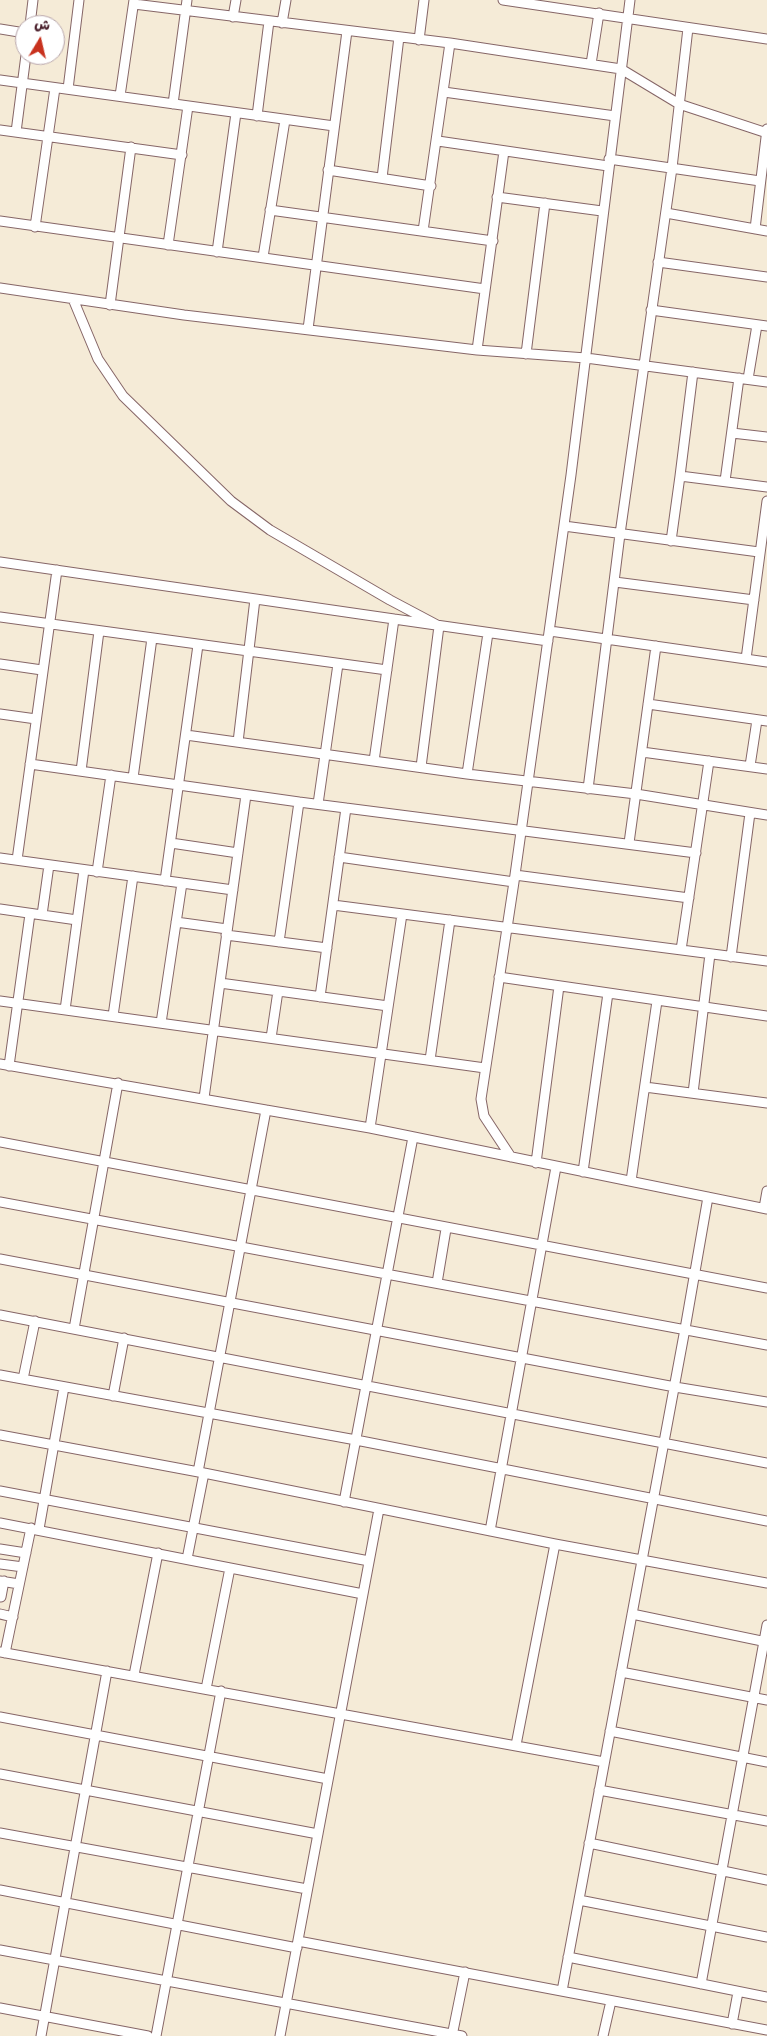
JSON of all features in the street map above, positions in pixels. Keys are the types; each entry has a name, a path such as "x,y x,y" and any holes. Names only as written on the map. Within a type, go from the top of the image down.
{"street":[{"path":"31,15 33,0"},
{"path":"68,89 79,0"},
{"path":"173,104 187,0"},
{"path":"233,16 236,0"},
{"path":"282,23 286,0"},
{"path":"419,40 424,0"},
{"path":"503,0 571,5 598,13 767,39"},
{"path":"510,1157 481,1107 485,1068 515,879 564,526 602,234 602,211 630,0"},
{"path":"120,96 134,2 186,11 450,43 621,69 679,104 767,133"},
{"path":"591,64 598,13"},
{"path":"257,116 269,21"},
{"path":"588,789 620,534 672,168 688,28"},
{"path":"0,29 15,31"},
{"path":"308,329 347,31"},
{"path":"382,178 399,37"},
{"path":"423,231 438,141 450,43"},
{"path":"16,132 25,65"},
{"path":"0,80 334,126"},
{"path":"36,227 55,88"},
{"path":"444,92 615,116"},
{"path":"168,245 188,106"},
{"path":"217,252 236,113"},
{"path":"263,257 285,120"},
{"path":"755,229 767,128"},
{"path":"0,130 182,155"},
{"path":"438,141 504,151 672,168 760,181"},
{"path":"110,306 131,147"},
{"path":"477,350 493,241 496,197 504,151"},
{"path":"328,170 431,186"},
{"path":"496,197 602,211"},
{"path":"526,354 545,203"},
{"path":"270,210 493,241"},
{"path":"666,213 767,231"},
{"path":"0,221 485,289"},
{"path":"658,262 767,277"},
{"path":"0,288 110,306 477,350 586,358 767,382"},
{"path":"73,299 98,359 123,396 231,501 270,530 390,600 439,626"},
{"path":"651,310 767,326"},
{"path":"725,481 732,432 757,325"},
{"path":"671,540 693,372"},
{"path":"732,432 767,437"},
{"path":"680,476 767,487"},
{"path":"746,659 767,501"},
{"path":"564,526 759,552"},
{"path":"0,562 488,633 607,639 767,662"},
{"path":"17,860 57,570"},
{"path":"615,582 754,600"},
{"path":"238,742 254,599"},
{"path":"0,617 387,670"},
{"path":"374,761 394,619"},
{"path":"421,767 439,626"},
{"path":"81,771 99,631"},
{"path":"467,774 488,633"},
{"path":"132,778 152,638"},
{"path":"165,881 198,645"},
{"path":"629,844 656,646"},
{"path":"0,664 42,670"},
{"path":"318,804 338,664"},
{"path":"648,704 767,721"},
{"path":"0,714 36,719"},
{"path":"750,766 757,720"},
{"path":"186,735 467,774 528,779 588,789 704,803 767,815"},
{"path":"642,752 767,769"},
{"path":"681,950 709,761"},
{"path":"30,764 246,795 696,852"},
{"path":"97,872 111,775"},
{"path":"204,1098 246,795"},
{"path":"279,942 299,802"},
{"path":"320,997 346,808"},
{"path":"731,957 750,813"},
{"path":"171,843 238,852"},
{"path":"339,857 689,898"},
{"path":"0,858 233,890"},
{"path":"42,915 49,865"},
{"path":"65,1010 84,870"},
{"path":"113,1016 133,876"},
{"path":"161,1023 182,883"},
{"path":"333,905 767,962"},
{"path":"0,910 78,920"},
{"path":"30,914 17,1003 4,1065 118,1083 370,1128 766,1208 767,1191"},
{"path":"370,1128 402,914"},
{"path":"430,1060 450,920"},
{"path":"176,922 279,942 327,948"},
{"path":"693,1093 710,954"},
{"path":"500,977 767,1016"},
{"path":"220,983 388,1006"},
{"path":"536,1163 559,986"},
{"path":"271,1038 278,992"},
{"path":"584,1172 608,993"},
{"path":"0,1000 485,1068"},
{"path":"631,1182 657,1000"},
{"path":"74,1329 118,1083"},
{"path":"645,1086 767,1103"},
{"path":"187,1559 209,1413 266,1110"},
{"path":"344,1502 413,1137"},
{"path":"0,1142 446,1229 767,1288"},
{"path":"490,1532 500,1468 522,1359 556,1166"},
{"path":"562,1991 622,1672 652,1498 686,1329 708,1197"},
{"path":"0,1202 767,1345"},
{"path":"437,1283 446,1229"},
{"path":"0,1259 675,1388 767,1402"},
{"path":"0,1315 124,1338 220,1359 767,1463"},
{"path":"23,1379 35,1321"},
{"path":"113,1396 124,1338"},
{"path":"0,1375 356,1440 767,1521"},
{"path":"64,1387 43,1499 26,1553 12,1617 5,1630 3,1652 604,1762"},
{"path":"0,1435 201,1473 490,1532 767,1583"},
{"path":"0,1491 369,1562"},
{"path":"280,2036 379,1510"},
{"path":"0,1523 363,1594"},
{"path":"516,1745 555,1544"},
{"path":"0,1548 26,1553"},
{"path":"134,1675 158,1553"},
{"path":"0,1564 23,1567"},
{"path":"206,1689 230,1568"},
{"path":"16,1600 0,1597 2,1581 19,1584"},
{"path":"0,1614 12,1617"},
{"path":"632,1614 766,1642"},
{"path":"700,1984 713,1927 753,1698 766,1642 767,1625"},
{"path":"41,2036 107,1671"},
{"path":"622,1672 767,1700"},
{"path":"156,2036 221,1691"},
{"path":"0,1717 96,1737 328,1778"},
{"path":"610,1731 767,1762"},
{"path":"0,1774 318,1834"},
{"path":"599,1790 767,1821"},
{"path":"0,1833 308,1889"},
{"path":"589,1843 767,1880"},
{"path":"0,1890 178,1925 465,1972 732,2024 756,2032 767,2030"},
{"path":"579,1900 767,1937"},
{"path":"0,1950 462,2036"},
{"path":"568,1957 767,1997"},
{"path":"452,2035 465,1972"},
{"path":"732,2024 738,1992"},
{"path":"604,2036 611,2000"},
{"path":"0,2008 148,2036"}]}
